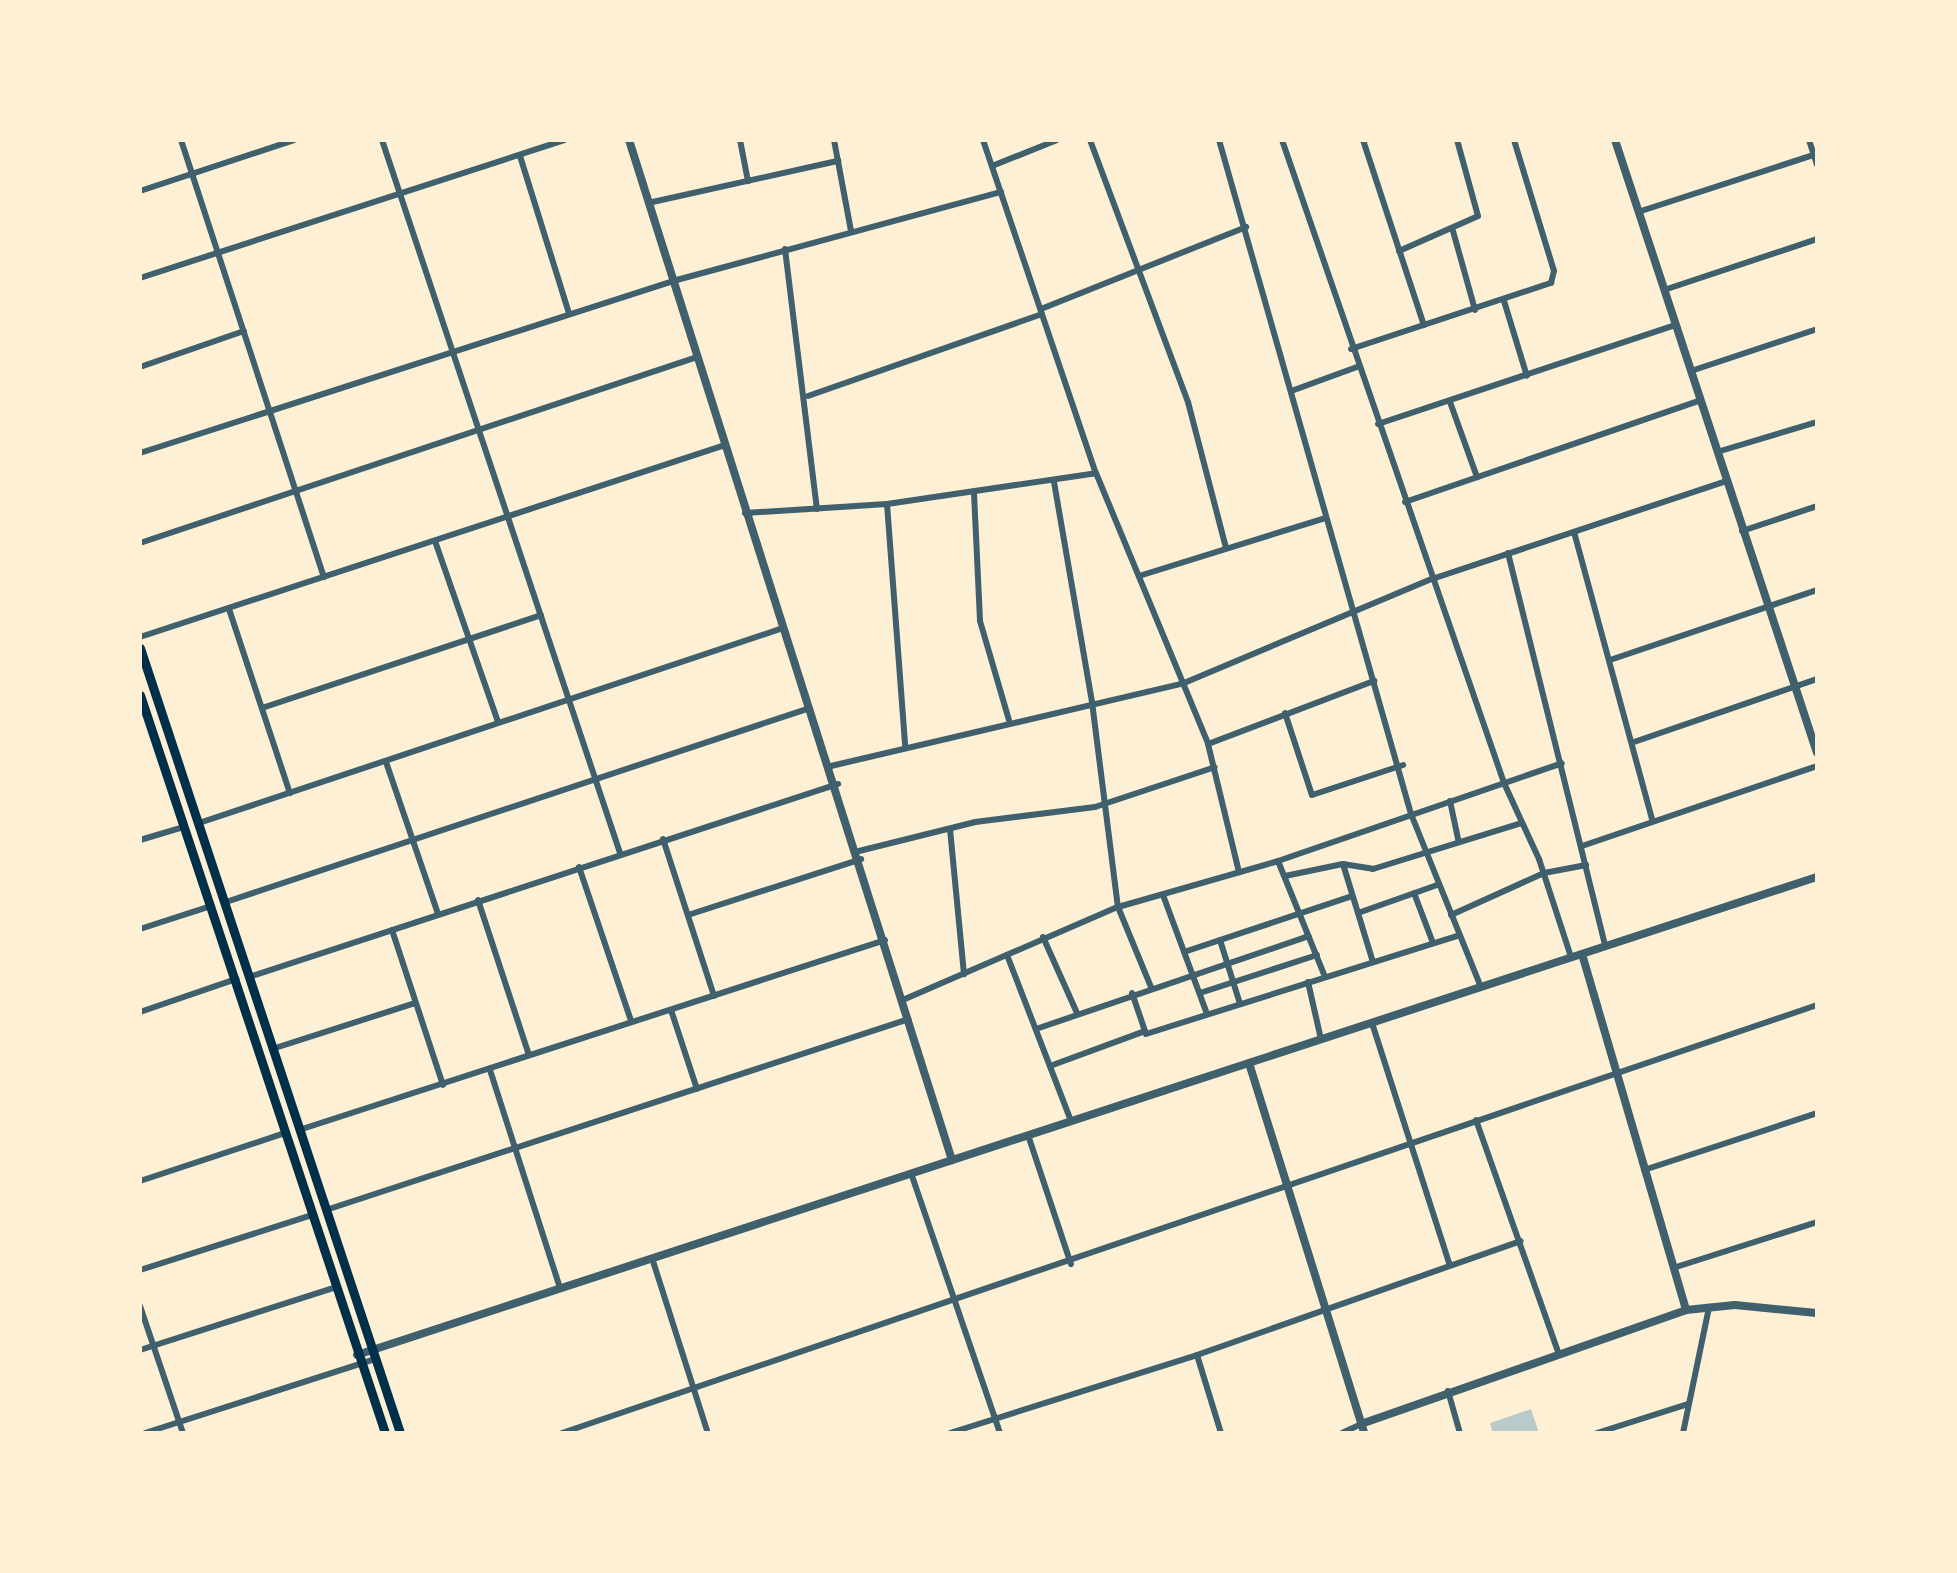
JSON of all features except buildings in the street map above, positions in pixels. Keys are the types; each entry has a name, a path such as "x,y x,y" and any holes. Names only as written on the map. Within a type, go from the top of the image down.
{"main road":[{"path":"140,648 400,1433"},
{"path":"140,695 385,1433"}],"street":[{"path":"181,140 324,577"},
{"path":"140,191 294,140"},
{"path":"382,140 620,853"},
{"path":"140,278 564,140"},
{"path":"629,140 722,446 838,784 952,1160"},
{"path":"740,140 748,180"},
{"path":"834,140 852,231"},
{"path":"984,140 1096,473 1208,744 1239,872"},
{"path":"992,166 1057,140"},
{"path":"1090,140 1201,441 1226,548"},
{"path":"1219,140 1294,390 1352,612 1402,765 1411,814 1481,987"},
{"path":"1282,140 1504,783 1544,873 1571,958"},
{"path":"1363,140 1424,326"},
{"path":"1351,349 1504,301 1554,278 1514,140"},
{"path":"1615,140 1817,753"},
{"path":"1809,140 1817,165"},
{"path":"1399,252 1453,231 1478,213 1460,141"},
{"path":"1638,212 1815,155"},
{"path":"520,156 569,313"},
{"path":"648,203 838,161"},
{"path":"140,453 673,280 1001,192"},
{"path":"808,396 1042,312 1246,227"},
{"path":"1453,231 1475,310"},
{"path":"1664,290 1817,239"},
{"path":"785,250 808,396 817,509"},
{"path":"1504,301 1528,376"},
{"path":"1378,424 1675,326"},
{"path":"1691,371 1817,329"},
{"path":"140,367 244,331"},
{"path":"140,543 697,357"},
{"path":"1294,390 1358,367"},
{"path":"1405,502 1701,400"},
{"path":"1450,402 1477,476"},
{"path":"1717,452 1817,422"},
{"path":"140,637 722,446"},
{"path":"744,513 887,504 1096,473"},
{"path":"832,766 1010,720 1184,683 1432,579 1726,481"},
{"path":"1054,482 1092,702 1118,907 1151,987"},
{"path":"974,493 980,621 1010,720"},
{"path":"887,504 905,746"},
{"path":"1742,531 1817,506"},
{"path":"1139,576 1325,518"},
{"path":"1574,532 1634,742 1652,820"},
{"path":"436,541 498,722"},
{"path":"1508,553 1606,946"},
{"path":"1610,660 1817,590"},
{"path":"229,609 290,794"},
{"path":"262,708 541,615"},
{"path":"199,823 782,628"},
{"path":"1634,742 1817,679"},
{"path":"1208,744 1374,681"},
{"path":"226,902 811,708"},
{"path":"1285,713 1312,794 1402,765"},
{"path":"386,762 438,914"},
{"path":"905,1000 1118,907 1278,861 1562,762"},
{"path":"1582,846 1817,766"},
{"path":"688,915 860,855 950,829 1104,801 1216,767"},
{"path":"249,977 663,838 838,784"},
{"path":"1450,801 1458,840"},
{"path":"1284,876 1343,864 1373,869 1424,849 1522,823"},
{"path":"140,840 185,827"},
{"path":"950,829 964,974"},
{"path":"663,838 714,996"},
{"path":"1278,861 1326,977"},
{"path":"1343,864 1373,962"},
{"path":"1452,915 1544,873 1586,866"},
{"path":"579,867 632,1022"},
{"path":"145,1433 560,1288 1817,877"},
{"path":"1358,913 1437,884"},
{"path":"1414,893 1432,943"},
{"path":"1163,895 1207,1014"},
{"path":"1184,952 1352,896"},
{"path":"478,900 529,1055"},
{"path":"140,929 212,906"},
{"path":"392,930 444,1085"},
{"path":"1050,1066 1145,1031 1460,935"},
{"path":"1036,1028 1191,971 1309,936"},
{"path":"1043,937 1077,1014"},
{"path":"298,1130 885,940"},
{"path":"1220,940 1240,1004"},
{"path":"1582,954 1686,1310"},
{"path":"1008,955 1071,1121"},
{"path":"1200,993 1316,956"},
{"path":"140,1012 237,979"},
{"path":"1308,982 1320,1039"},
{"path":"1132,993 1145,1031"},
{"path":"272,1049 416,1002"},
{"path":"565,1433 1290,1190 1476,1120 1817,1006"},
{"path":"671,1010 697,1089"},
{"path":"326,1210 910,1018"},
{"path":"1372,1022 1449,1263"},
{"path":"1249,1063 1362,1429"},
{"path":"490,1070 560,1288"},
{"path":"1644,1170 1817,1113"},
{"path":"1476,1120 1558,1352"},
{"path":"140,1180 286,1133"},
{"path":"1028,1135 1071,1264"},
{"path":"911,1173 1000,1433"},
{"path":"140,1270 314,1214"},
{"path":"1673,1268 1817,1222"},
{"path":"950,1433 1197,1355 1520,1241"},
{"path":"652,1258 708,1433"},
{"path":"140,1350 336,1286"},
{"path":"140,1306 182,1433"},
{"path":"1683,1433 1708,1306"},
{"path":"1342,1433 1362,1429 1448,1390 1686,1310 1708,1306 1817,1313"},
{"path":"1197,1355 1221,1433"},
{"path":"1448,1390 1460,1433"},
{"path":"1597,1433 1690,1404"}],"shaded area":[{"path":"1531,1409 1539,1433 1493,1433 1490,1423"}]}
